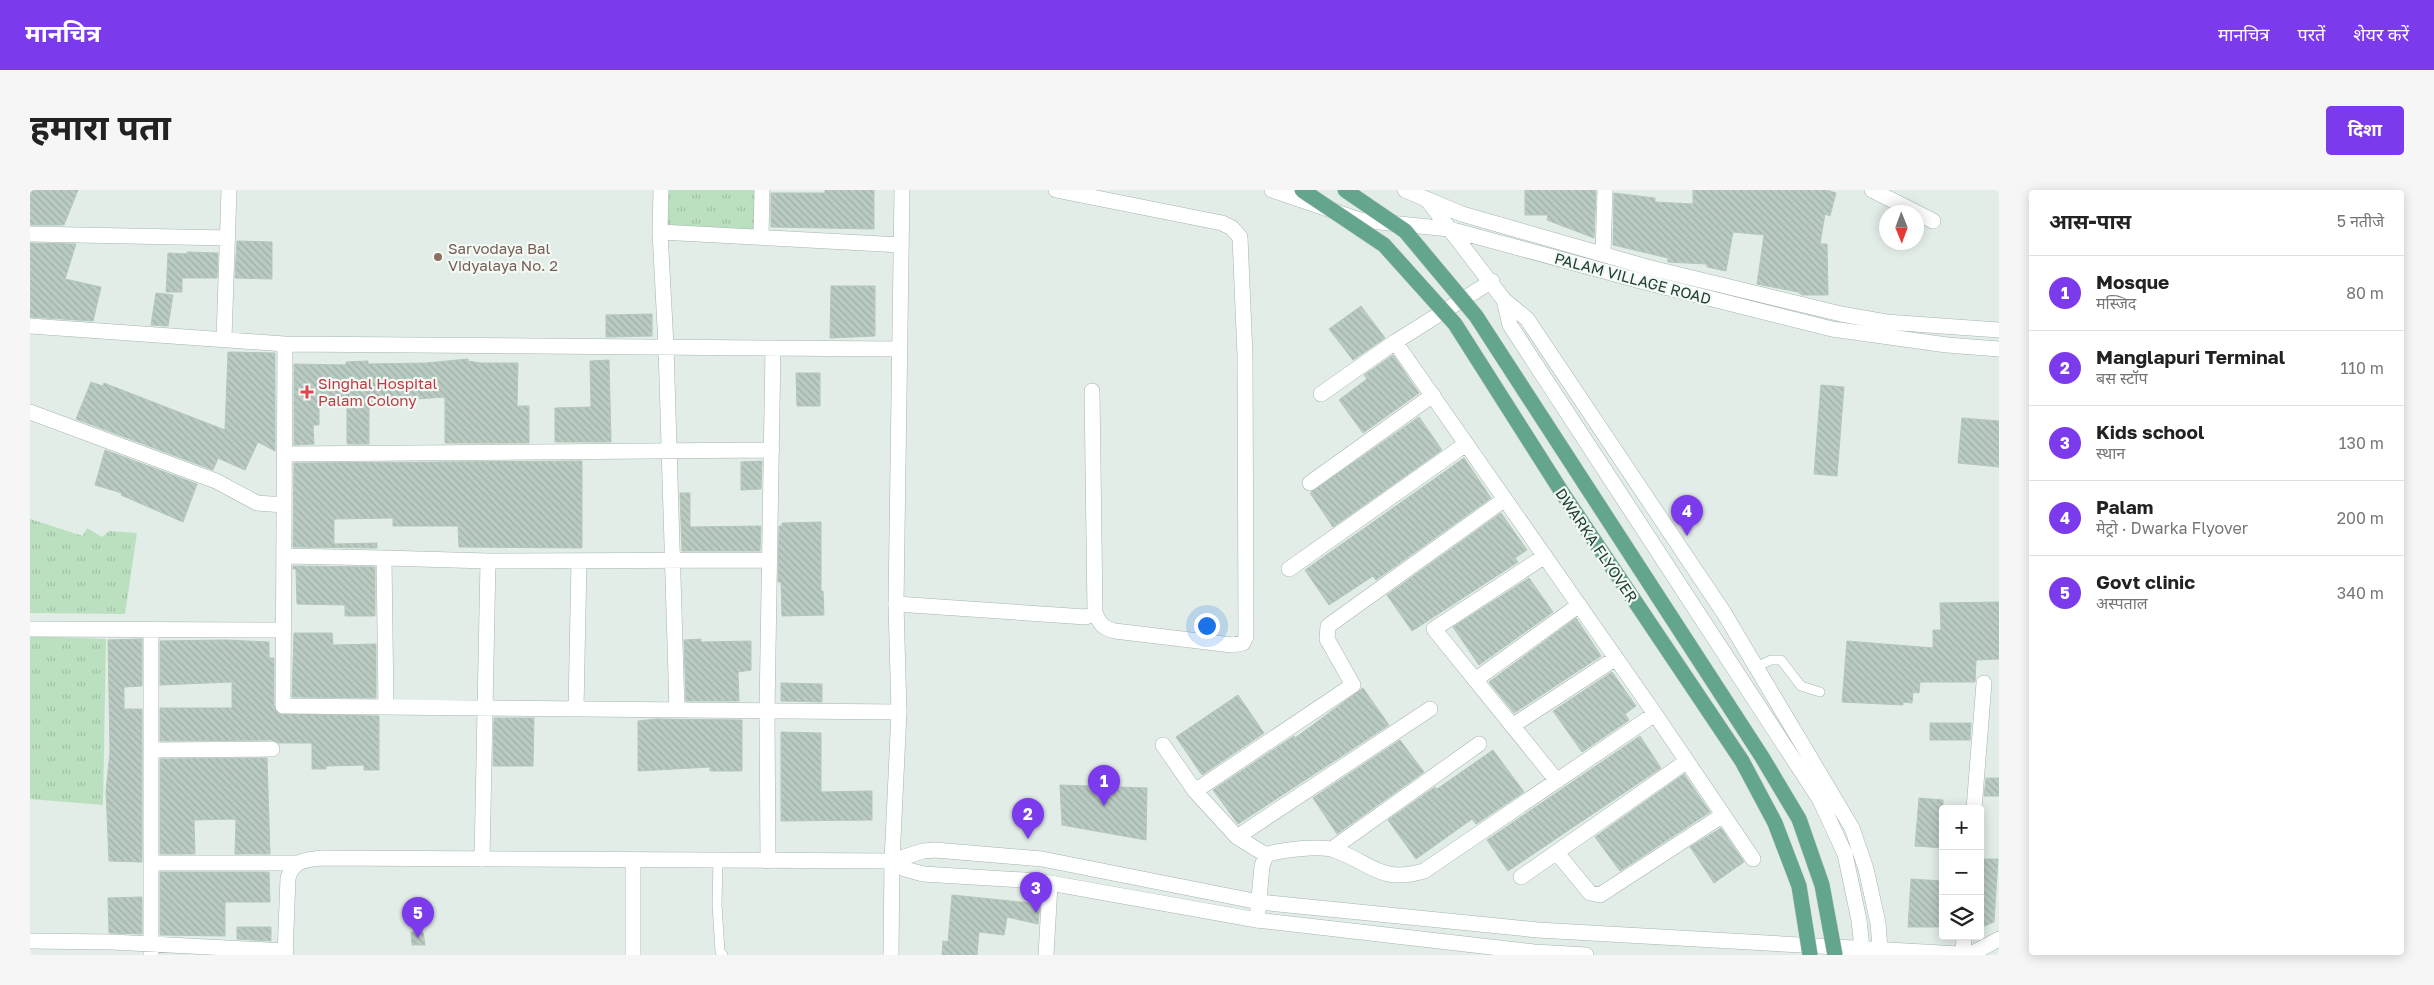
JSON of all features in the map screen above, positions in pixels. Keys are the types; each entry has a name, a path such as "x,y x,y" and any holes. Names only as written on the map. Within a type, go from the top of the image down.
{"main road":[{"name":"DWARKA FLYOVER","path":"1302,190 1384,245 1455,324 1563,494 1742,761 1775,823 1799,886 1810,955"},
{"name":"DWARKA FLYOVER","path":"1344,190 1405,231 1476,316 1762,757 1799,818 1822,885 1836,955"},
{"path":"1803,955 1804,918"},
{"path":"1830,926 1840,955"}],"street":[{"path":"224,339 229,190"},
{"path":"661,190 660,232 666,346 677,710"},
{"path":"761,237 762,190"},
{"path":"891,955 892,861 899,712 896,604 902,190"},
{"path":"1056,190 1222,223 1238,232 1242,245 1245,356 1245,641 1241,644 1232,645 1115,631 1102,626 1095,613 1092,391"},
{"name":"PALAM VILLAGE ROAD","path":"1272,190 1360,220 1449,229 1637,280 1832,328 1947,345 1999,349"},
{"name":"PALAM VILLAGE ROAD","path":"1405,190 1462,214 1663,271 1840,314 1886,322 1999,330"},
{"path":"1603,254 1606,190"},
{"path":"1872,190 1894,194 1933,220"},
{"path":"1428,201 1504,300 1528,319 1724,613 1852,828 1868,878 1878,922 1880,949"},
{"path":"660,232 901,245"},
{"path":"30,234 227,238"},
{"path":"1321,394 1396,342 1492,282"},
{"path":"1504,300 1510,325 1820,800 1845,854 1859,920 1862,948"},
{"path":"30,326 285,344 899,349"},
{"path":"1396,342 1655,714 1753,859"},
{"path":"285,344 283,706 899,712"},
{"path":"768,861 767,711 773,348"},
{"path":"1310,483 1433,395"},
{"path":"30,412 216,481 257,502 284,504"},
{"path":"1289,569 1466,444"},
{"path":"285,454 772,450"},
{"path":"1195,791 1353,685 1327,639 1328,626 1505,499"},
{"path":"284,556 488,561 770,560"},
{"path":"1545,556 1434,629 1557,781"},
{"path":"384,558 386,708"},
{"path":"482,859 488,561"},
{"path":"576,709 579,561"},
{"path":"896,604 1086,617 1095,613"},
{"path":"1475,680 1580,606"},
{"path":"30,629 283,630"},
{"path":"151,630 151,950"},
{"path":"1512,726 1616,658"},
{"path":"1974,805 1984,683"},
{"path":"1237,837 1430,709"},
{"path":"1163,745 1195,791 1237,837 1266,855 1320,848 1332,849 1387,874 1424,871 1655,714"},
{"path":"1332,849 1479,744"},
{"path":"151,750 272,749"},
{"path":"1521,877 1687,761"},
{"path":"1556,852 1590,893 1600,895 1723,815"},
{"path":"152,863 296,863 321,858 892,861 923,851 935,850 1042,859 1259,902 1538,930 1970,954 1999,939"},
{"path":"1257,920 1262,866 1266,855"},
{"path":"633,860 633,955"},
{"path":"892,861 906,869 923,874 1039,881 1257,920 1534,952 1586,955"},
{"path":"30,941 151,950 286,953 288,878 296,863"},
{"path":"1046,955 1050,884"},
{"path":"1452,921 1452,942"},
{"path":"1965,940 1970,954"}],"lane":[{"path":"1756,667 1771,660 1781,660 1801,686 1820,692"},
{"path":"718,861 717,904 720,952 723,955"}],"green space":[{"path":"667,190 757,190 757,233 667,227"},
{"path":"30,519 83,536 87,528 102,537 109,531 137,533 125,614 30,613"},
{"path":"30,636 106,639 103,805 30,799"}],"building":[{"path":"30,190 78,190 64,225 30,225"},
{"path":"825,190 874,190 874,229 771,227 771,193 825,193"},
{"path":"1525,190 1596,190 1594,238 1547,220 1548,215 1525,215"},
{"path":"1693,190 1827,190 1836,193 1830,216 1825,214 1820,244 1827,244 1828,295 1802,295 1798,292 1757,284 1764,235 1733,232 1726,271 1707,267 1707,264 1668,262 1668,258 1613,245 1614,193 1655,198 1655,202 1693,204"},
{"path":"237,241 272,242 272,279 235,278"},
{"path":"30,243 76,244 65,279 101,287 93,321 30,317"},
{"path":"187,252 218,253 217,278 182,278 182,292 166,292 168,253 187,254"},
{"path":"831,286 875,286 875,336 830,338"},
{"path":"156,293 173,295 168,326 151,325"},
{"path":"1361,306 1385,338 1353,360 1329,329"},
{"path":"652,314 652,336 606,337 606,315"},
{"path":"228,352 275,353 275,451 258,442 245,470 218,458 213,470 76,419 91,382 103,386 104,383 225,430"},
{"path":"1393,355 1419,393 1363,433 1339,400 1367,379 1364,375"},
{"path":"468,359 468,361 480,363 518,363 517,406 529,406 529,443 445,443 445,397 417,399 417,402 369,403 369,444 347,444 347,402 319,403 319,425 313,425 314,444 294,445 294,364 346,365 346,362 368,361 368,364 426,363"},
{"path":"609,360 611,442 555,442 555,408 591,407 590,361"},
{"path":"796,373 820,373 820,406 797,406"},
{"path":"1821,385 1844,387 1837,476 1814,474"},
{"path":"1419,417 1442,450 1333,527 1310,493"},
{"path":"1962,418 1999,421 1999,467 1958,463"},
{"path":"105,450 197,484 183,522 121,495 122,493 95,485"},
{"path":"1464,458 1491,498 1376,580 1373,576 1329,605 1305,570"},
{"path":"582,461 582,548 459,547 458,526 393,526 393,518 334,519 334,544 377,543 377,548 293,547 294,463"},
{"path":"762,461 761,489 741,490 741,462"},
{"path":"680,493 690,493 690,527 761,526 760,551 682,551"},
{"path":"1501,513 1527,550 1515,558 1518,562 1412,631 1387,595"},
{"path":"821,522 821,591 823,591 824,615 782,616 781,582 778,582 779,526 782,526 782,523"},
{"path":"293,566 375,567 375,616 345,616 345,605 297,604 296,569 293,569"},
{"path":"1529,578 1553,612 1479,665 1453,627"},
{"path":"1999,602 1999,659 1976,660 1975,682 1920,682 1919,693 1913,692 1912,703 1903,702 1903,705 1842,702 1847,641 1933,648 1933,630 1941,630 1940,603"},
{"path":"1576,618 1601,656 1514,713 1489,682"},
{"path":"294,633 332,633 333,645 376,644 376,698 292,697"},
{"path":"142,639 142,686 124,687 124,709 142,709 142,862 109,861 106,791 110,752 108,640"},
{"path":"701,639 701,642 751,641 751,670 738,672 739,701 686,701 684,640"},
{"path":"226,640 269,642 269,658 274,658 274,706 279,714 379,716 379,770 364,770 364,765 326,766 326,769 312,769 312,743 279,743 272,740 160,741 160,708 232,708 232,682 160,685 160,641"},
{"path":"1612,672 1636,706 1625,714 1629,720 1582,752 1553,711"},
{"path":"781,683 822,684 822,702 781,701"},
{"path":"1363,688 1389,725 1238,824 1213,790 1294,736 1295,738"},
{"path":"1238,695 1264,733 1202,775 1176,737"},
{"path":"494,718 534,718 533,766 493,766"},
{"path":"656,719 742,720 742,771 710,771 710,767 638,771 638,721"},
{"path":"1930,723 1971,723 1970,740 1930,740"},
{"path":"781,732 821,733 821,792 872,791 872,820 781,821"},
{"path":"1640,736 1661,768 1508,871 1487,840"},
{"path":"1400,740 1424,772 1337,834 1313,798"},
{"path":"1493,750 1524,792 1476,824 1472,819 1416,859 1388,820"},
{"path":"267,758 270,854 235,854 236,820 233,819 194,820 195,854 160,854 160,759"},
{"path":"1684,774 1710,812 1620,871 1595,837"},
{"path":"1986,778 1999,778 1999,796 1984,796"},
{"path":"1060,785 1147,788 1146,840 1062,825"},
{"path":"1919,798 1943,800 1943,805 1939,805 1939,848 1915,846"},
{"path":"1721,828 1744,862 1714,883 1690,847"},
{"path":"1984,859 1998,859 1994,922 1984,926"},
{"path":"160,872 269,872 270,902 225,902 225,936 160,935"},
{"path":"1911,879 1939,881 1939,927 1908,927"},
{"path":"952,895 1040,904 1038,924 1007,917 1004,935 979,932 977,955 942,955 943,941 948,942"},
{"path":"142,897 142,934 109,933 108,898"},
{"path":"237,927 271,927 271,941 237,939"},
{"path":"411,932 423,932 425,945 412,945"}],"place":[{"name":"Sarvodaya Bal Vidyalaya No. 2","path":"438,257"},
{"name":"Singhal Hospital Palam Colony","path":"307,392"},
{"name":"Palam","path":"1687,536"},
{"name":"Mosque","path":"1104,806"},
{"name":"Manglapuri Terminal","path":"1028,839"},
{"name":"Kids school","path":"1036,913"},
{"name":"Govt clinic","path":"418,938"}]}
